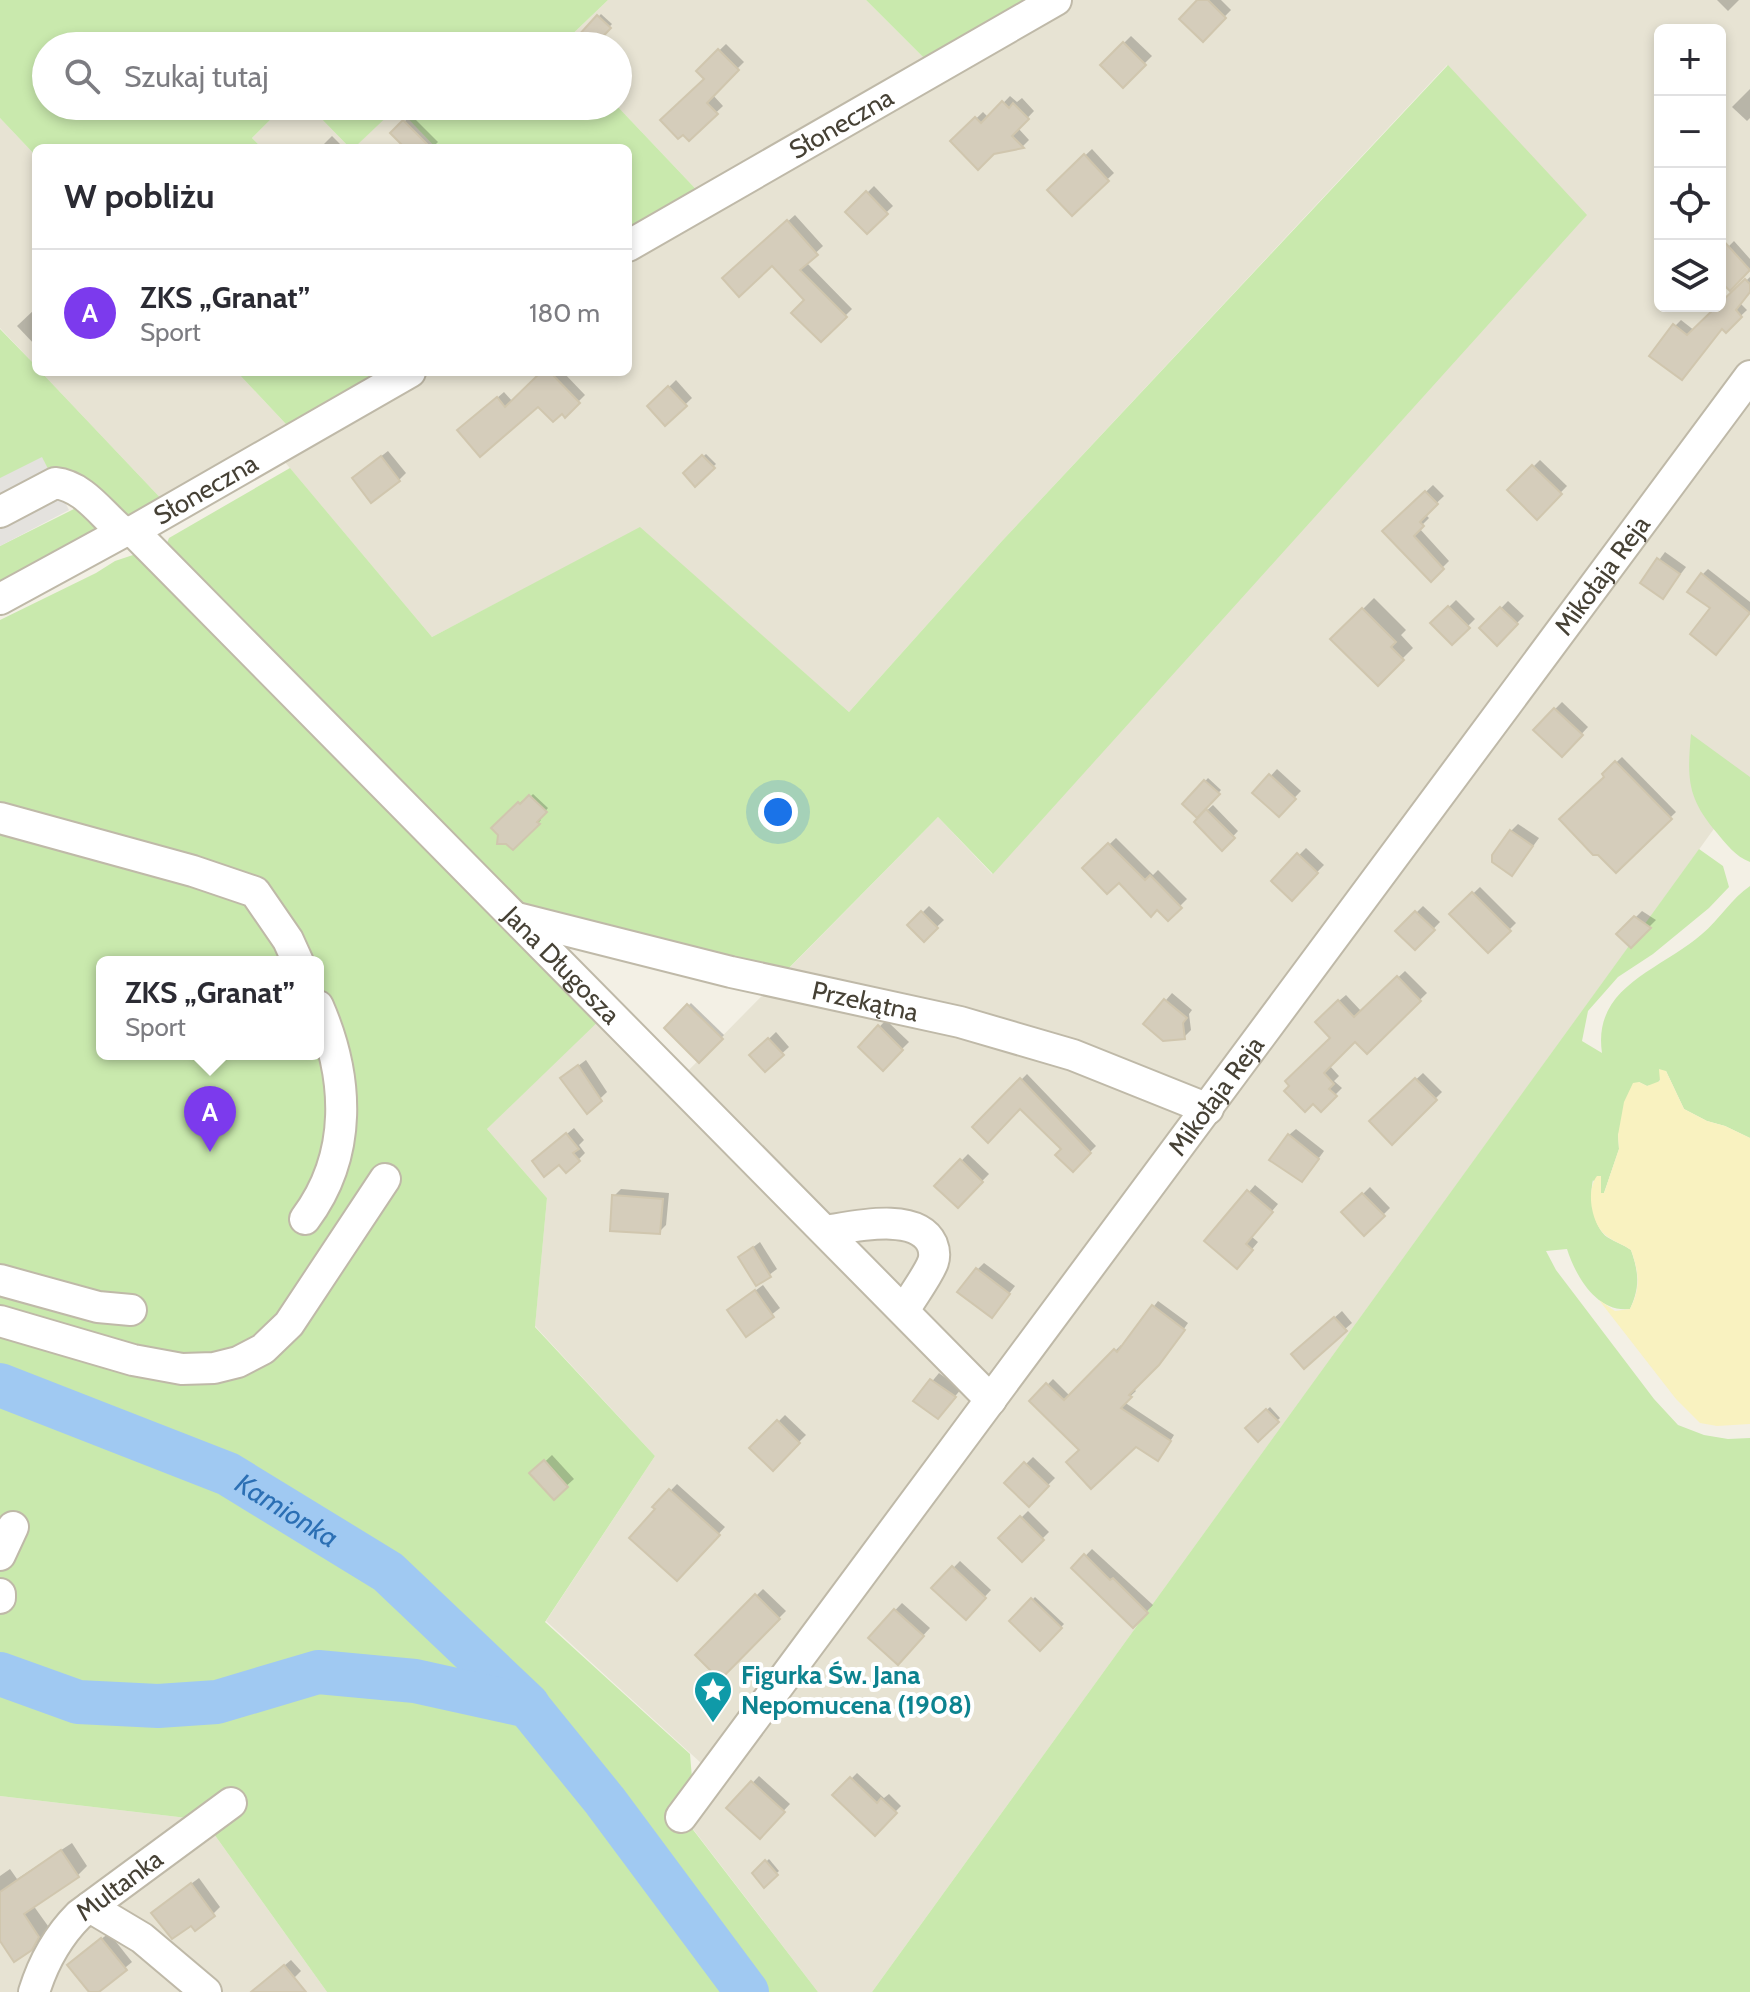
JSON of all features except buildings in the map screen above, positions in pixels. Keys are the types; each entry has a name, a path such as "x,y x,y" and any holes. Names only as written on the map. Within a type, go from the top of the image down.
{"street":[{"name":"Słoneczna","path":"632,244 1056,0"},
{"name":"Słoneczna","path":"0,599 128,532 403,376"},
{"name":"Mikołaja Reja","path":"681,1817 1750,376"},
{"name":"Jana Długosza","path":"0,512 55,483 63,484 89,500 128,532 517,918 991,1400"},
{"path":"0,818 193,871 255,892 295,956"},
{"name":"Przekątna","path":"517,918 731,972 960,1022 1073,1055 1208,1109"},
{"path":"305,1219 316,1205 333,1167 343,1096 339,1065 324,1023"},
{"path":"0,1321 133,1360 182,1369 214,1368 238,1362 263,1349 289,1324 385,1179"},
{"path":"825,1231 898,1224 916,1228 929,1237 934,1249 933,1262 904,1311"},
{"path":"0,1280 98,1307 131,1310"},
{"path":"0,1555 13,1527"},
{"name":"Multanka","path":"34,1992 63,1931 90,1907 231,1803"},
{"path":"90,1907 142,1938 206,1992"}],"shaded area":[{"path":"608,0 866,0 937,71 1062,0 1750,0 1750,779 872,1992 818,1992 683,1816 713,1774 546,1621 655,1456 535,1326 547,1198 487,1129 611,1008 680,1079 938,817 992,874 1586,215 1447,65 1002,541 849,712 640,528 432,637 273,448 169,507 45,376 241,376 299,438 407,376 632,376 632,247 709,203 630,120 632,32 575,32"},
{"path":"0,118 32,152 32,362 0,328"},
{"path":"270,120 323,120 346,144 258,144 252,138"},
{"path":"383,120 410,120 432,144 358,144"},
{"path":"42,457 69,510 0,546 0,478"},
{"path":"0,1796 204,1820 327,1992 0,1992"}],"green space":[{"path":"0,0 608,0 575,32 32,32 32,120 270,120 252,138 258,144 32,144 32,152 0,118"},
{"path":"866,0 1062,0 937,71"},
{"path":"1448,65 1587,215 993,874 938,817 783,974 523,908 167,543 169,538 290,468 432,637 640,527 849,712 1002,541"},
{"path":"323,120 383,120 358,144 346,144"},
{"path":"409,120 630,120 709,203 632,247 632,144 432,144"},
{"path":"0,329 32,362 32,376 45,376 169,507 123,532 79,486 0,478"},
{"path":"241,376 407,376 299,438"},
{"path":"74,509 83,510 99,529 0,584 0,546"},
{"path":"136,554 606,1014 487,1129 547,1198 535,1327 655,1456 545,1622 690,1754 692,1778 674,1805 818,1992 327,1992 204,1820 0,1796 0,620 115,561"},
{"path":"1691,734 1750,777 1750,862 1724,842 1700,809 1691,787"},
{"path":"1699,849 1723,866 1729,887 1709,908 1653,954 1618,977 1588,1011 1582,1041 1602,1053 1602,1030 1608,1011 1618,995 1702,934 1750,886 1750,1138 1684,1109 1666,1071 1657,1084 1647,1086 1639,1082 1618,1135 1619,1149 1604,1193 1593,1180 1592,1194 1595,1219 1602,1232 1631,1250 1637,1280 1630,1309 1618,1309 1598,1299 1582,1281 1567,1249 1546,1251 1556,1270 1654,1399 1678,1425 1704,1435 1728,1439 1750,1438 1750,1992 872,1992"}],"sand":[{"path":"1659,1069 1666,1071 1684,1109 1750,1138 1750,1424 1717,1426 1700,1423 1676,1399 1599,1300 1615,1311 1630,1309 1638,1280 1631,1250 1608,1237 1598,1225 1592,1208 1591,1190 1597,1176 1601,1176 1601,1193 1604,1193 1619,1149 1618,1135 1624,1102 1633,1083 1647,1086 1660,1081"}],"waterway":[{"name":"Kamionka","path":"0,1385 228,1474 388,1572 528,1705"},
{"name":"Kamionka","path":"0,1674 78,1702 158,1706 217,1702 318,1672 415,1681 528,1706 605,1801 747,1992"}],"place":[{"name":"ZKS „Granat”","path":"210,1152"},
{"name":"Figurka Św. Jana Nepomucena (1908)","path":"713,1724"}]}
